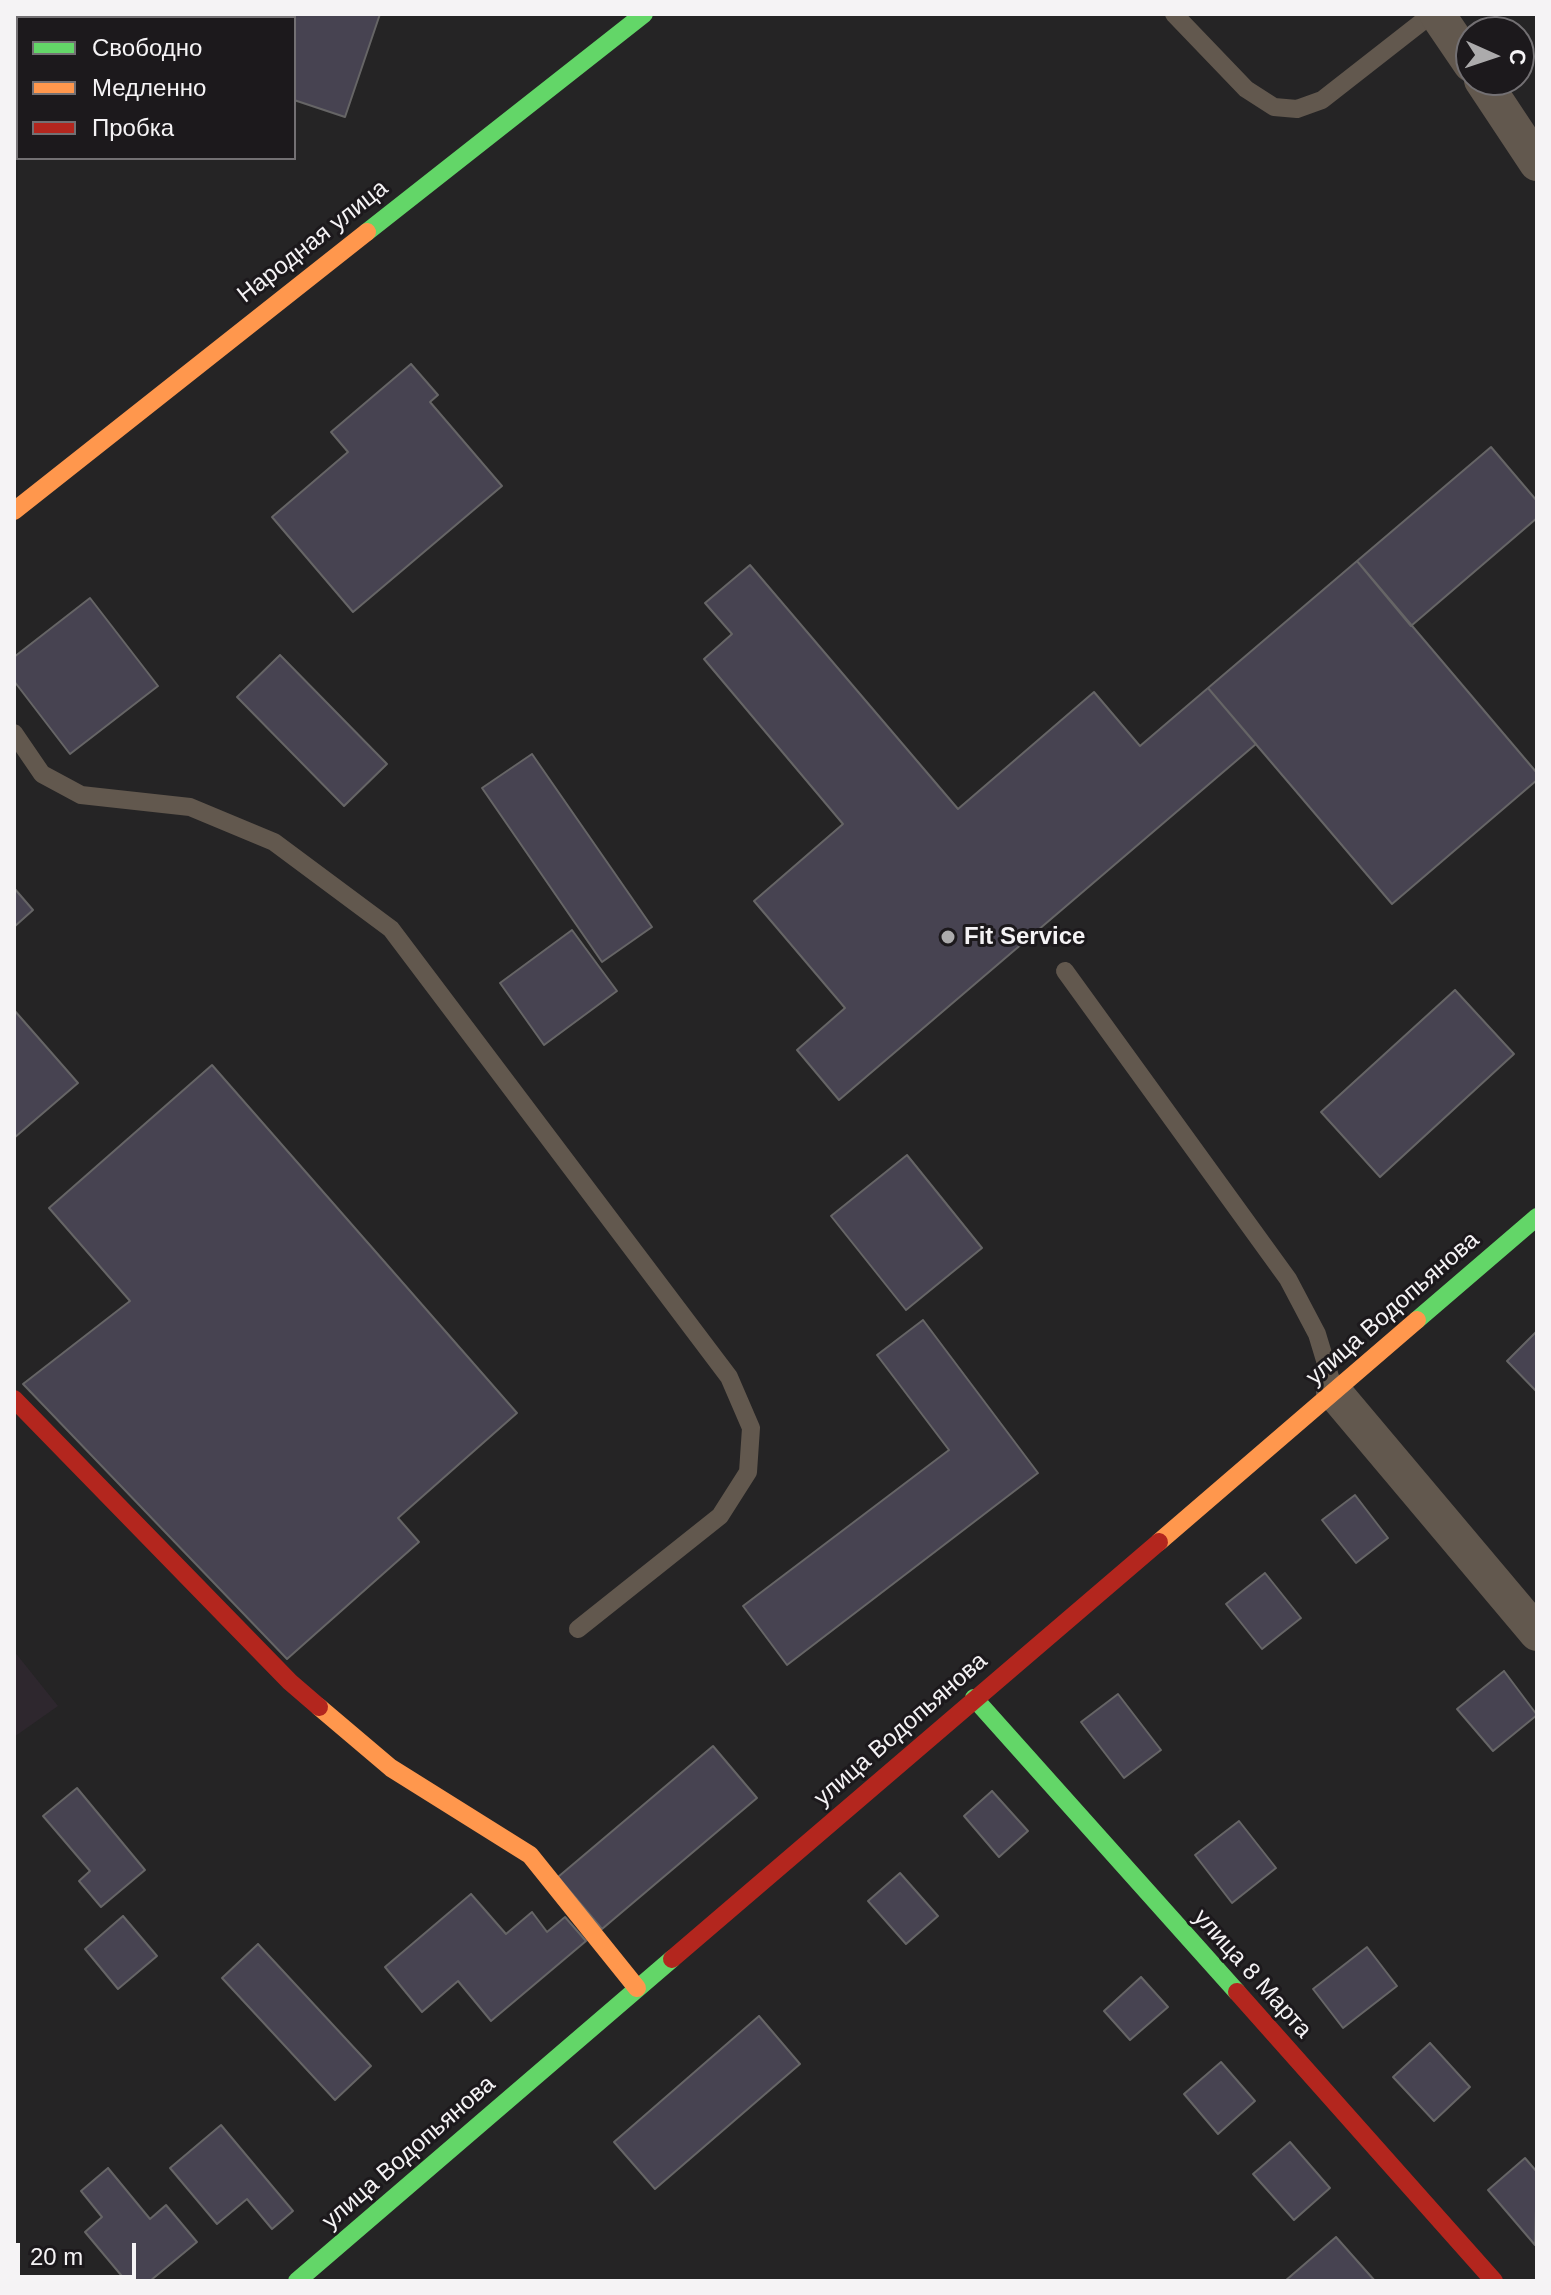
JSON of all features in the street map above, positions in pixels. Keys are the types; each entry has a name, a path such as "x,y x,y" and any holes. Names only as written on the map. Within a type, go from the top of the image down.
{"street":[{"name":"Народная улица","path":"14,511 644,14"},
{"path":"1435,14 1455,42"},
{"path":"1493,96 1537,163"},
{"name":"улица Водопьянова","path":"297,2281 1537,1217"},
{"path":"1334,1392 1537,1633"},
{"path":"14,1399 290,1682 391,1768 530,1855 637,1988"},
{"name":"улица 8 Марта","path":"974,1698 1494,2281"}],"lane":[{"path":"1174,14 1246,89 1274,107 1297,109 1322,100 1435,14"},
{"path":"14,733 42,774 81,795 190,807 274,842 391,929 729,1377 751,1428 748,1472 720,1516 578,1629"},
{"path":"1065,971 1288,1279 1317,1334 1334,1392"}],"shaded area":[{"path":"14,1651 58,1706 14,1737"}],"building":[{"path":"380,14 345,117 296,101 296,16 252,16"},
{"path":"411,364 438,395 430,402 502,486 353,612 272,517 348,452 331,432"},
{"path":"1491,447 1537,501 1537,518 1411,626 1357,561"},
{"path":"1357,561 1537,773 1537,780 1392,904 1208,688"},
{"path":"750,565 958,809 1094,692 1140,746 1208,688 1256,744 839,1100 797,1050 845,1008 754,901 843,824 704,659 732,634 705,603"},
{"path":"90,598 158,686 70,754 14,681 14,657"},
{"path":"280,655 387,764 344,806 237,697"},
{"path":"532,754 652,927 602,962 482,788"},
{"path":"14,888 33,910 14,927"},
{"path":"572,930 617,991 544,1045 500,983"},
{"path":"1455,990 1514,1054 1380,1177 1321,1112"},
{"path":"14,1010 78,1083 14,1138"},
{"path":"212,1065 517,1413 398,1518 419,1542 287,1659 23,1384 130,1301 49,1208"},
{"path":"907,1155 982,1248 906,1310 831,1216"},
{"path":"923,1320 1038,1473 787,1665 743,1606 949,1450 877,1355"},
{"path":"1537,1331 1537,1392 1507,1361"},
{"path":"1355,1495 1388,1538 1356,1563 1322,1520"},
{"path":"1265,1573 1301,1618 1262,1649 1226,1604"},
{"path":"1504,1671 1537,1715 1493,1751 1457,1709"},
{"path":"1118,1694 1161,1750 1124,1778 1081,1722"},
{"path":"713,1746 757,1798 602,1929 558,1877"},
{"path":"77,1788 145,1870 101,1907 79,1881 90,1871 43,1816"},
{"path":"992,1791 1028,1831 999,1857 964,1816"},
{"path":"1239,1821 1276,1868 1232,1903 1195,1855"},
{"path":"900,1873 938,1916 906,1944 868,1901"},
{"path":"471,1894 506,1934 532,1912 547,1932 565,1917 586,1941 491,2021 458,1981 422,2012 385,1967"},
{"path":"123,1916 157,1956 118,1989 85,1949"},
{"path":"258,1944 371,2066 335,2100 222,1978"},
{"path":"1367,1947 1397,1986 1343,2028 1313,1989"},
{"path":"1141,1977 1168,2007 1130,2040 1104,2011"},
{"path":"759,2016 800,2064 655,2189 614,2142"},
{"path":"1430,2043 1470,2087 1434,2121 1393,2077"},
{"path":"1221,2062 1255,2101 1218,2134 1184,2094"},
{"path":"221,2125 293,2211 272,2229 247,2199 217,2224 170,2168"},
{"path":"1290,2142 1330,2188 1294,2220 1253,2174"},
{"path":"1525,2158 1537,2172 1535,2245 1488,2190"},
{"path":"108,2168 150,2219 166,2205 197,2242 150,2281 126,2281 85,2232 102,2217 81,2191"},
{"path":"1336,2237 1375,2281 1285,2281"}],"traffic: fast":[{"path":"367,232 644,14"},
{"path":"1417,1320 1537,1217"},
{"path":"974,1698 1237,1992"},
{"path":"297,2281 672,1959"}],"traffic: slow":[{"path":"14,511 367,232"},
{"path":"1159,1542 1417,1320"},
{"path":"319,1707 391,1768 530,1855 637,1988"}],"traffic: jam":[{"path":"14,1399 290,1682 319,1707"},
{"path":"672,1959 1159,1542"},
{"path":"1237,1992 1494,2281"}],"place":[{"name":"Fit Service","path":"948,937"}]}
